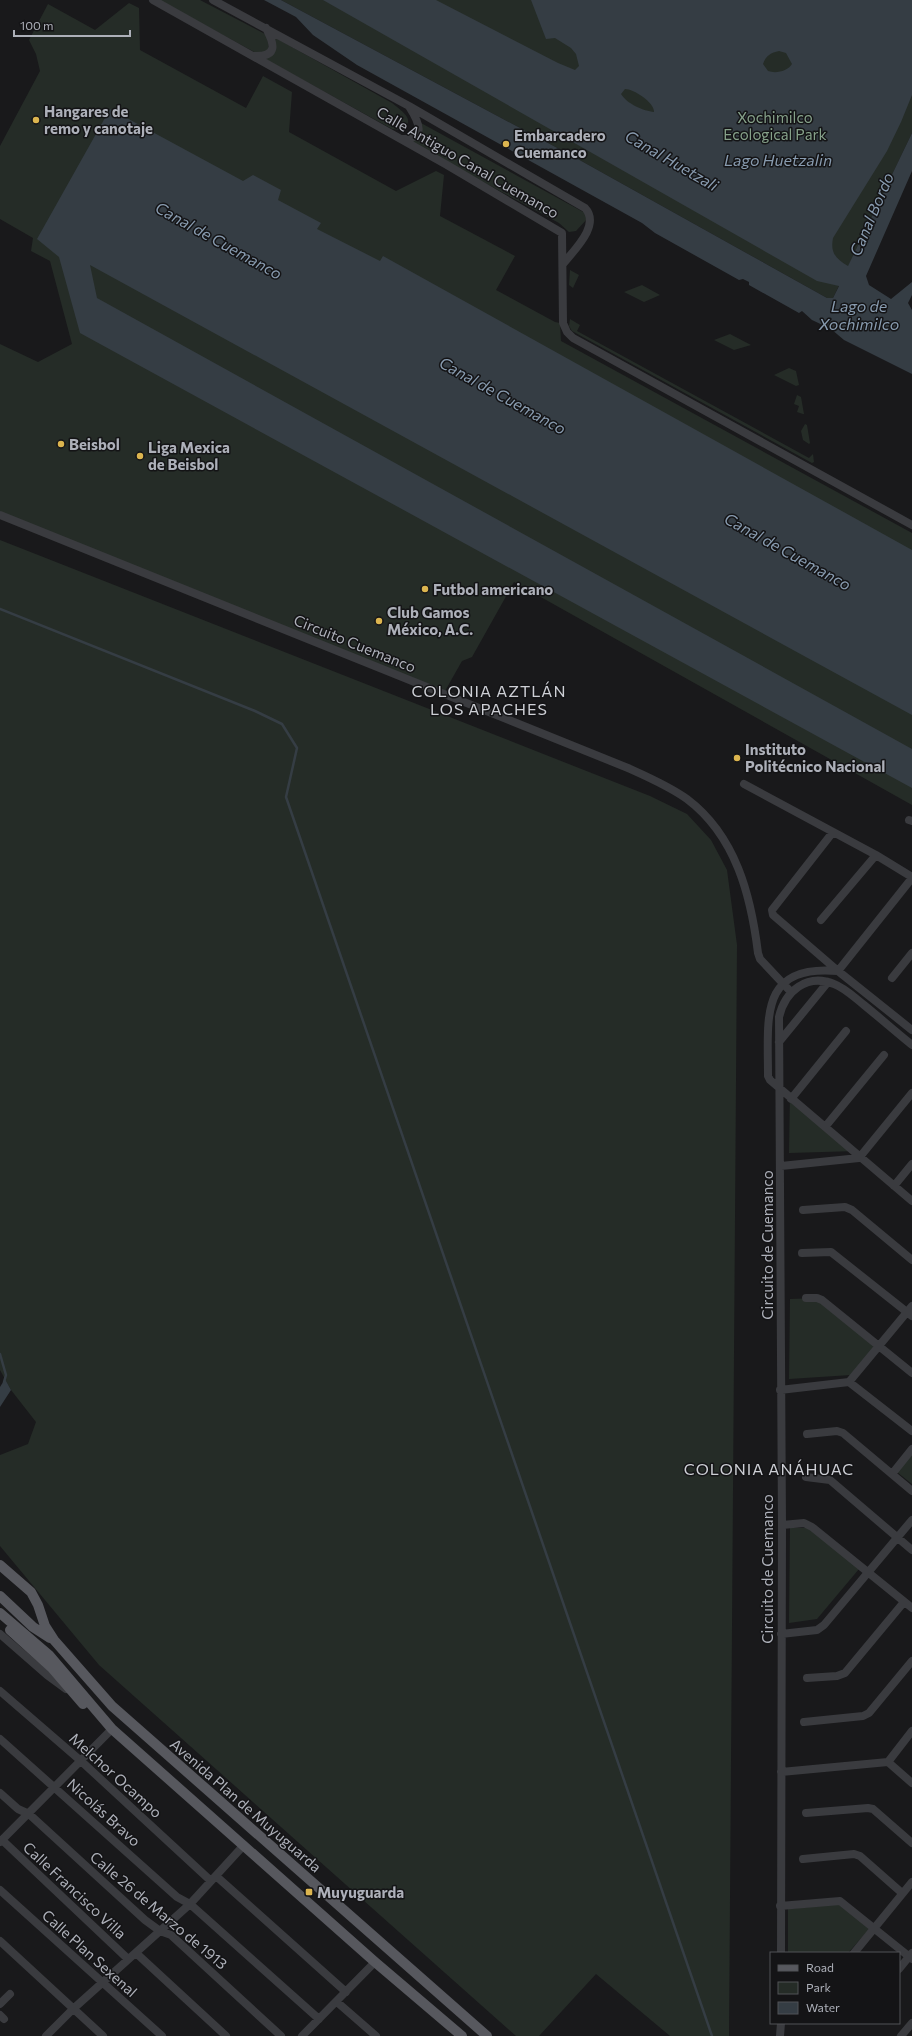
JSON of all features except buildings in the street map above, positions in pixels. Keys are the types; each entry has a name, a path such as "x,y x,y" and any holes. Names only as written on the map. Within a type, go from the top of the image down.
{"main road":[{"path":"0,1565 31,1592 38,1605 45,1626 54,1640"},
{"path":"0,1596 32,1627 54,1640"},
{"path":"0,1613 49,1655 76,1691"},
{"path":"0,1622 76,1691"},
{"name":"Avenida Plan de Muyuguarda","path":"54,1640 112,1706 487,2036"},
{"name":"Avenida Plan de Muyuguarda","path":"76,1691 112,1729 375,1962 462,2036"}],"street":[{"name":"Calle Antiguo Canal Cuemanco","path":"153,0 447,165 562,233 563,264"},
{"name":"Calle Antiguo Canal Cuemanco","path":"213,0 409,106 585,208 591,214 591,222 588,230 563,264"},
{"path":"252,55 265,56 271,53 272,40 265,27"},
{"path":"400,139 410,139 416,135 419,129 419,122 409,106"},
{"path":"563,264 563,322 567,332 573,338 912,525"},
{"name":"Circuito Cuemanco","path":"0,515 628,768 670,788 700,811 725,842 742,875 758,953 765,965 791,992"},
{"path":"744,784 876,855 912,878 838,971"},
{"path":"833,832 772,910 773,915 838,971 911,1026"},
{"path":"821,920 876,855"},
{"path":"892,978 912,953"},
{"path":"838,971 811,971 801,973 783,982 774,998 768,1019 768,1076 779,1089 912,1202"},
{"path":"791,992 797,987 814,981 828,982 847,991 912,1045"},
{"path":"779,1042 828,982"},
{"name":"Circuito de Cuemanco","path":"781,1952 781,1166 778,1025 781,1009 791,992"},
{"path":"791,1099 846,1031"},
{"path":"825,1127 884,1055"},
{"path":"781,1166 859,1158 912,1093"},
{"path":"894,1186 912,1164"},
{"path":"803,1210 845,1207 852,1210 912,1260"},
{"path":"780,1390 849,1382 878,1346 910,1312 831,1252 802,1253"},
{"path":"806,1298 817,1298 822,1300 912,1373"},
{"path":"849,1382 912,1432"},
{"path":"807,1434 837,1431 843,1433 912,1491"},
{"path":"892,1474 912,1450"},
{"path":"806,1477 830,1480 912,1550"},
{"path":"781,1634 817,1630 824,1625 912,1520"},
{"path":"782,1525 804,1523 812,1526 912,1608"},
{"path":"807,1678 837,1676 845,1673 904,1602"},
{"path":"0,1634 47,1675 76,1691"},
{"path":"804,1722 863,1716 869,1713 912,1661"},
{"name":"Melchor Ocampo","path":"0,1690 214,1879 346,1992"},
{"path":"1,1841 112,1729"},
{"path":"781,1772 888,1762 912,1732"},
{"name":"Nicolás Bravo","path":"0,1739 177,1897 190,1904 319,2019"},
{"path":"888,1762 912,1783"},
{"name":"Calle 26 de Marzo de 1913","path":"0,1793 18,1809 28,1814 145,1920 160,1931 171,1935 281,2036"},
{"path":"806,1814 868,1808 873,1809 912,1843"},
{"name":"Calle Francisco Villa","path":"1,1841 128,1959"},
{"path":"48,2036 73,2009 190,1904 244,1845"},
{"path":"803,1859 854,1854 860,1856 902,1893"},
{"path":"855,1952 912,1882"},
{"name":"Calle Plan Sexenal","path":"0,1890 162,2036"},
{"path":"780,1906 836,1900 840,1901 911,1956 900,1968"},
{"path":"0,1941 103,2036"},
{"name":"Calle Francisco Villa","path":"136,1953 226,2036"},
{"path":"303,2036 375,1962"},
{"path":"0,2004 10,1994"},
{"path":"337,2002 376,2036"},
{"path":"901,2036 912,2023"},
{"path":"780,2036 781,2024"}],"green space":[{"path":"159,0 200,0 267,35 269,50 264,53 256,53"},
{"name":"Lago Huetzalin","path":"281,0 912,0 912,133 833,298 827,298 576,158"},
{"path":"129,3 139,8 140,50 246,108 263,76 292,92 289,132 396,191 436,171 444,175 440,216 515,256 496,290 555,322 560,323 561,341 912,533 912,805 514,582 472,657 462,661 445,691 0,512 0,344 38,362 72,344 50,261 31,251 33,238 0,219 0,146 40,71 36,54 29,40 48,4 95,30"},
{"path":"274,37 392,103 404,113 408,123 400,130 392,129 265,59 272,55 275,51 276,45"},
{"path":"421,123 585,213 588,218 576,231 569,232 559,223 409,142"},
{"path":"570,270 579,275 573,288 569,285"},
{"path":"642,285 660,295 644,302 624,292"},
{"path":"570,319 580,325 577,331 809,458 813,454 814,462 812,463 572,331 569,326"},
{"path":"730,334 751,345 734,350 714,340"},
{"path":"789,368 796,371 799,385 796,386 774,375"},
{"path":"797,395 801,397 804,414 797,412 799,406 794,404"},
{"path":"805,424 807,425 809,444 803,440 801,431"},
{"path":"0,540 650,796 687,814 711,840 727,870 737,945 729,2036 670,2036 596,1974 539,2036 516,2036 99,1665 0,1546 0,1455 28,1444 36,1422 11,1390 0,1370"},
{"path":"790,1093 857,1151 789,1153"},
{"path":"819,1298 875,1346 851,1375 789,1379 790,1299"},
{"path":"912,1454 912,1484 897,1472"},
{"path":"790,1528 809,1528 859,1569 817,1619 789,1623"},
{"path":"840,1904 871,1927 849,1952 788,1952 788,1909"}],"water":[{"name":"Lago Huetzalin","path":"264,0 281,0 576,158 827,298 833,298 839,286 817,281 323,0 436,0 558,63 575,70 579,66 576,54 571,48 555,38 546,39 531,0 912,0 912,95 887,151 833,238 832,248 837,258 848,266 912,133 912,171 866,276 869,285 891,299 912,282 912,295 908,303 912,310 912,374 844,340 831,329 812,320 802,311 799,313 749,285 749,282 743,279 739,280 655,233 642,223 357,65 313,35 296,17","holes":["779,51 786,53 792,64 782,71 768,71 763,64 764,61 769,55","625,89 633,91 643,97 651,105 654,112 641,109 627,101 621,94"]},
{"name":"Canal de Cuemanco","path":"110,109 243,181 253,175 281,190 278,200 321,223 317,229 380,261 383,256 912,550 912,715 90,265 97,298 912,749 912,788 80,333 59,257 37,239"},
{"path":"5,1379 11,1390 0,1407 0,1387"}],"waterway":[{"path":"0,609 255,711 282,724 297,748 286,797 712,2036"},
{"path":"0,1354 6,1375 4,1382"}],"place":[{"name":"Hangares de remo y canotaje","path":"36,120"},
{"name":"Embarcadero Cuemanco","path":"506,144"},
{"name":"Beisbol","path":"61,444"},
{"name":"Liga Mexica de Beisbol","path":"140,456"},
{"name":"Futbol americano","path":"425,589"},
{"name":"Club Gamos México, A.C.","path":"379,621"},
{"name":"Instituto Politécnico Nacional","path":"737,758"},
{"name":"Muyuguarda","path":"309,1892"}],"district":[{"name":"COLONIA AZTLÁN LOS APACHES","path":"489,699"},
{"name":"COLONIA ANÁHUAC","path":"769,1468"}],"park label":[{"name":"Xochimilco Ecological Park","path":"775,126"}],"water label":[{"name":"Canal Huetzali","path":"672,160"},
{"name":"Canal Bordo","path":"871,214"},
{"name":"Lago de Xochimilco","path":"859,314"}]}
